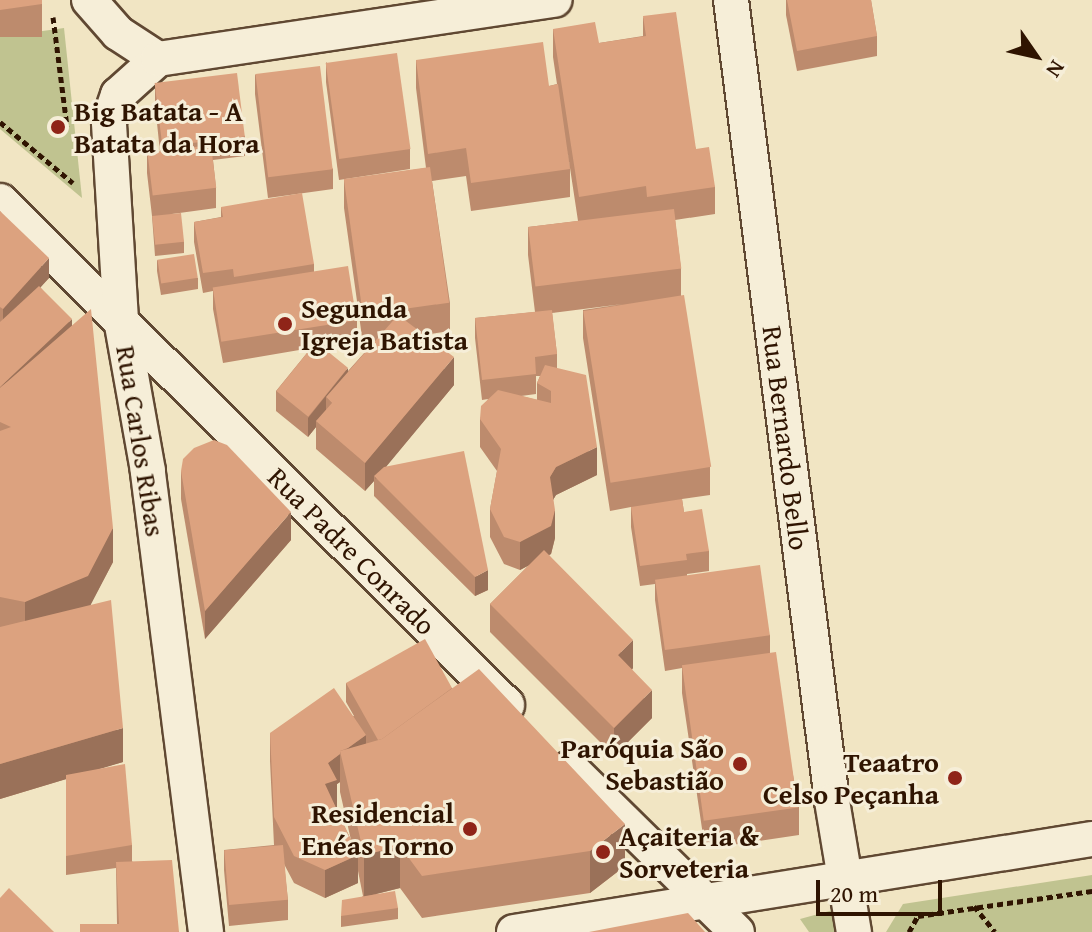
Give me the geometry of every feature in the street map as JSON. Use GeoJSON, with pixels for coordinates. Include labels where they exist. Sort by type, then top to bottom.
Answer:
{"type":"FeatureCollection","features":[{"type":"Feature","properties":{"kind":"street"},"geometry":{"type":"LineString","coordinates":[[89,0],[118,33],[158,59],[555,0]]}},
{"type":"Feature","properties":{"kind":"street","name":"Rua Bernardo Bello"},"geometry":{"type":"LineString","coordinates":[[731,0],[854,932]]}},
{"type":"Feature","properties":{"kind":"street","name":"Rua Carlos Ribas"},"geometry":{"type":"LineString","coordinates":[[158,59],[118,95],[109,121],[121,320],[148,471],[206,932]]}},
{"type":"Feature","properties":{"kind":"street","name":"Rua Padre Conrado"},"geometry":{"type":"LineString","coordinates":[[0,201],[737,932]]}},
{"type":"Feature","properties":{"kind":"street"},"geometry":{"type":"LineString","coordinates":[[514,932],[845,876],[1092,839]]}},
{"type":"Feature","properties":{"kind":"path"},"geometry":{"type":"LineString","coordinates":[[52,12],[69,136]]}},
{"type":"Feature","properties":{"kind":"path"},"geometry":{"type":"LineString","coordinates":[[0,122],[75,185],[74,174]]}},
{"type":"Feature","properties":{"kind":"path"},"geometry":{"type":"LineString","coordinates":[[909,932],[918,916],[1092,891]]}},
{"type":"Feature","properties":{"kind":"path"},"geometry":{"type":"LineString","coordinates":[[974,906],[995,932]]}},
{"type":"Feature","properties":{"kind":"green space"},"geometry":{"type":"Polygon","coordinates":[[[64,28],[82,198],[0,129],[0,37],[64,28]]]}},
{"type":"Feature","properties":{"kind":"green space"},"geometry":{"type":"Polygon","coordinates":[[[1092,875],[1092,932],[886,932],[903,904],[1092,875]]]}},
{"type":"Feature","properties":{"kind":"green space"},"geometry":{"type":"Polygon","coordinates":[[[833,910],[835,932],[809,932],[800,919],[833,910]]]}},
{"type":"Feature","properties":{"kind":"building"},"geometry":{"type":"Polygon","coordinates":[[[0,0],[42,0],[42,4],[0,10],[0,0]]]}},
{"type":"Feature","properties":{"kind":"building"},"geometry":{"type":"Polygon","coordinates":[[[787,0],[871,0],[877,36],[797,51],[787,0]]]}},
{"type":"Feature","properties":{"kind":"building"},"geometry":{"type":"Polygon","coordinates":[[[676,12],[696,149],[709,147],[715,187],[647,197],[646,186],[579,197],[553,29],[595,22],[599,43],[646,36],[643,16],[676,12]]]}},
{"type":"Feature","properties":{"kind":"building"},"geometry":{"type":"Polygon","coordinates":[[[543,42],[549,86],[558,84],[570,169],[471,183],[466,148],[428,154],[416,60],[543,42]]]}},
{"type":"Feature","properties":{"kind":"building"},"geometry":{"type":"Polygon","coordinates":[[[397,53],[410,149],[339,159],[326,63],[397,53]]]}},
{"type":"Feature","properties":{"kind":"building"},"geometry":{"type":"Polygon","coordinates":[[[320,66],[333,169],[268,177],[255,74],[320,66]]]}},
{"type":"Feature","properties":{"kind":"building"},"geometry":{"type":"Polygon","coordinates":[[[237,73],[245,137],[162,147],[155,83],[237,73]]]}},
{"type":"Feature","properties":{"kind":"building"},"geometry":{"type":"Polygon","coordinates":[[[211,145],[216,188],[153,195],[147,153],[211,145]]]}},
{"type":"Feature","properties":{"kind":"building"},"geometry":{"type":"Polygon","coordinates":[[[430,167],[449,303],[363,315],[344,179],[430,167]]]}},
{"type":"Feature","properties":{"kind":"building"},"geometry":{"type":"Polygon","coordinates":[[[302,193],[314,264],[234,277],[233,269],[203,273],[194,222],[223,217],[221,207],[302,193]]]}},
{"type":"Feature","properties":{"kind":"building"},"geometry":{"type":"Polygon","coordinates":[[[674,209],[681,269],[535,286],[528,227],[674,209]]]}},
{"type":"Feature","properties":{"kind":"building"},"geometry":{"type":"Polygon","coordinates":[[[0,211],[49,258],[3,309],[0,307],[0,211]]]}},
{"type":"Feature","properties":{"kind":"building"},"geometry":{"type":"Polygon","coordinates":[[[181,213],[184,242],[155,245],[152,216],[181,213]]]}},
{"type":"Feature","properties":{"kind":"building"},"geometry":{"type":"Polygon","coordinates":[[[194,254],[198,278],[161,283],[157,260],[194,254]]]}},
{"type":"Feature","properties":{"kind":"building","name":"Segunda Igreja Batista"},"geometry":{"type":"Polygon","coordinates":[[[348,266],[357,320],[221,342],[213,287],[348,266]]]}},
{"type":"Feature","properties":{"kind":"building"},"geometry":{"type":"Polygon","coordinates":[[[39,286],[72,319],[0,387],[0,322],[39,286]]]}},
{"type":"Feature","properties":{"kind":"building"},"geometry":{"type":"Polygon","coordinates":[[[684,295],[711,467],[610,483],[583,311],[684,295]]]}},
{"type":"Feature","properties":{"kind":"building"},"geometry":{"type":"Polygon","coordinates":[[[91,309],[113,528],[88,576],[25,602],[0,597],[0,431],[11,427],[0,422],[0,388],[91,309]]]}},
{"type":"Feature","properties":{"kind":"building"},"geometry":{"type":"Polygon","coordinates":[[[552,310],[557,354],[535,357],[536,374],[482,380],[475,318],[552,310]]]}},
{"type":"Feature","properties":{"kind":"building"},"geometry":{"type":"Polygon","coordinates":[[[398,315],[454,357],[365,463],[316,421],[332,403],[326,397],[398,315]]]}},
{"type":"Feature","properties":{"kind":"building"},"geometry":{"type":"Polygon","coordinates":[[[316,342],[348,368],[308,417],[276,391],[316,342]]]}},
{"type":"Feature","properties":{"kind":"building"},"geometry":{"type":"Polygon","coordinates":[[[545,365],[586,375],[597,447],[556,467],[550,477],[555,510],[551,526],[520,542],[504,537],[490,509],[501,449],[480,419],[481,406],[498,390],[551,403],[551,391],[537,383],[545,365]]]}},
{"type":"Feature","properties":{"kind":"building"},"geometry":{"type":"Polygon","coordinates":[[[214,440],[227,445],[291,512],[205,611],[181,471],[183,459],[194,448],[214,440]]]}},
{"type":"Feature","properties":{"kind":"building"},"geometry":{"type":"Polygon","coordinates":[[[464,451],[488,570],[475,577],[374,476],[384,467],[464,451]]]}},
{"type":"Feature","properties":{"kind":"building"},"geometry":{"type":"Polygon","coordinates":[[[682,499],[684,512],[702,509],[709,551],[686,554],[687,560],[640,566],[631,507],[682,499]]]}},
{"type":"Feature","properties":{"kind":"building"},"geometry":{"type":"Polygon","coordinates":[[[544,550],[633,640],[618,655],[652,690],[614,728],[490,604],[544,550]]]}},
{"type":"Feature","properties":{"kind":"building"},"geometry":{"type":"Polygon","coordinates":[[[760,565],[770,635],[665,650],[655,580],[760,565]]]}},
{"type":"Feature","properties":{"kind":"building"},"geometry":{"type":"Polygon","coordinates":[[[111,600],[123,728],[0,764],[0,627],[111,600]]]}},
{"type":"Feature","properties":{"kind":"building"},"geometry":{"type":"Polygon","coordinates":[[[425,639],[452,688],[378,740],[346,683],[425,639]]]}},
{"type":"Feature","properties":{"kind":"building","name":"Paróquia São Sebastião"},"geometry":{"type":"Polygon","coordinates":[[[776,652],[798,807],[704,821],[682,665],[776,652]]]}},
{"type":"Feature","properties":{"kind":"building","name":"Residencial Enéas Torno"},"geometry":{"type":"Polygon","coordinates":[[[479,669],[625,824],[590,851],[422,876],[400,846],[364,855],[340,751],[382,739],[479,669]]]}},
{"type":"Feature","properties":{"kind":"building"},"geometry":{"type":"Polygon","coordinates":[[[334,688],[366,735],[340,751],[328,763],[337,780],[325,784],[358,855],[325,870],[294,856],[274,817],[270,733],[334,688]]]}},
{"type":"Feature","properties":{"kind":"building"},"geometry":{"type":"Polygon","coordinates":[[[125,764],[132,845],[66,856],[66,775],[125,764]]]}},
{"type":"Feature","properties":{"kind":"building"},"geometry":{"type":"Polygon","coordinates":[[[283,845],[288,900],[229,905],[224,850],[283,845]]]}},
{"type":"Feature","properties":{"kind":"building"},"geometry":{"type":"Polygon","coordinates":[[[172,860],[179,932],[80,932],[80,924],[119,924],[116,862],[172,860]]]}},
{"type":"Feature","properties":{"kind":"building"},"geometry":{"type":"Polygon","coordinates":[[[9,888],[54,932],[0,932],[0,898],[9,888]]]}},
{"type":"Feature","properties":{"kind":"building"},"geometry":{"type":"Polygon","coordinates":[[[395,891],[398,908],[341,916],[342,900],[395,891]]]}},
{"type":"Feature","properties":{"kind":"building"},"geometry":{"type":"Polygon","coordinates":[[[688,913],[705,932],[589,932],[688,913]]]}},
{"type":"Feature","properties":{"kind":"place","name":"Big Batata - A Batata da Hora"},"geometry":{"type":"Point","coordinates":[58,127]}},
{"type":"Feature","properties":{"kind":"place","name":"Segunda Igreja Batista"},"geometry":{"type":"Point","coordinates":[285,324]}},
{"type":"Feature","properties":{"kind":"place","name":"Paróquia São Sebastião"},"geometry":{"type":"Point","coordinates":[740,764]}},
{"type":"Feature","properties":{"kind":"place","name":"Teaatro Celso Peçanha"},"geometry":{"type":"Point","coordinates":[955,778]}},
{"type":"Feature","properties":{"kind":"place","name":"Residencial Enéas Torno"},"geometry":{"type":"Point","coordinates":[470,829]}},
{"type":"Feature","properties":{"kind":"place","name":"Açaiteria & Sorveteria"},"geometry":{"type":"Point","coordinates":[603,852]}}]}
